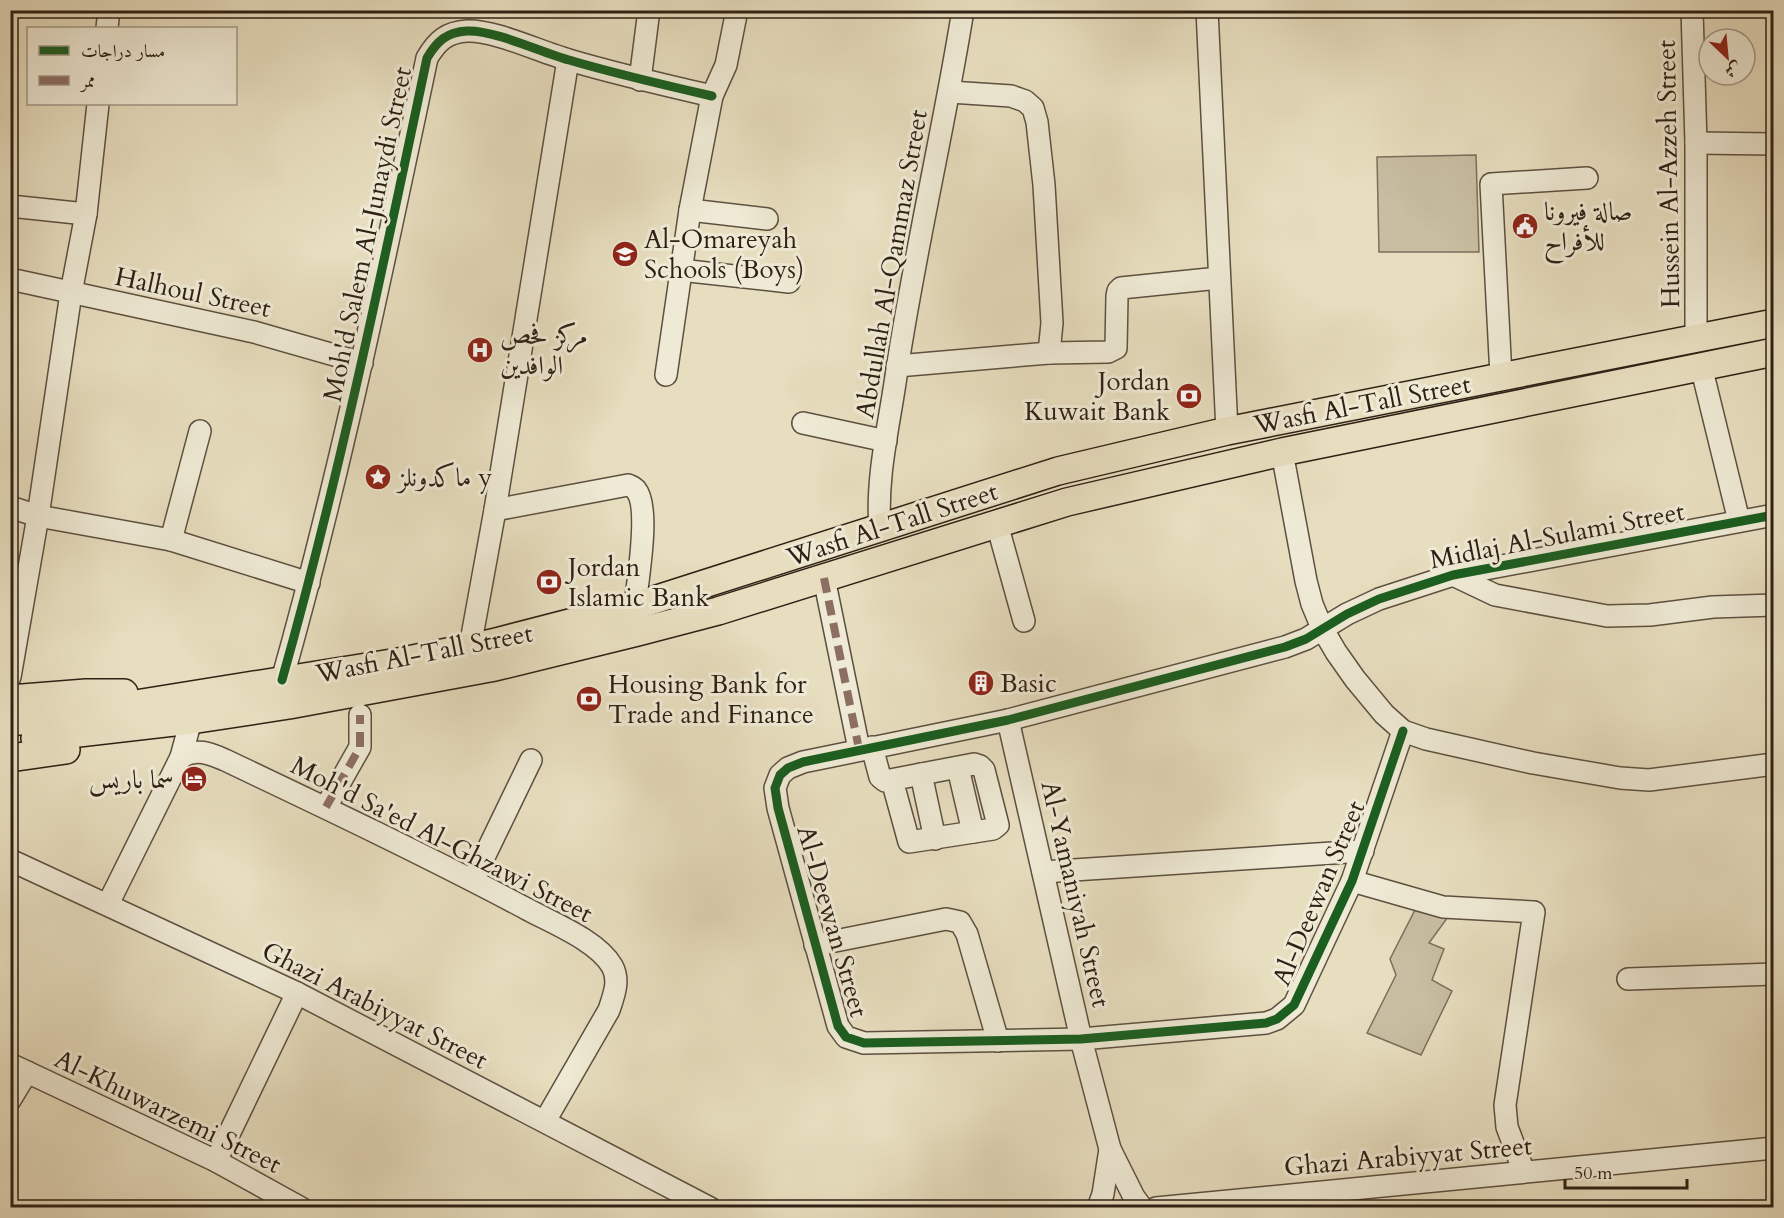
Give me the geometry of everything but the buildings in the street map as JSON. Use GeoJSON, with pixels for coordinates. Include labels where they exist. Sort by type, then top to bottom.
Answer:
{"type":"FeatureCollection","features":[{"type":"Feature","properties":{"kind":"main road","name":"Wasfi Al-Tall Street"},"geometry":{"type":"LineString","coordinates":[[10,741],[57,726],[158,712],[282,680],[398,662],[564,626],[635,606],[1058,471],[1227,431],[1773,322]]}},
{"type":"Feature","properties":{"kind":"main road","name":"Wasfi Al-Tall Street"},"geometry":{"type":"LineString","coordinates":[[158,712],[191,720],[289,705],[506,665],[718,611],[1067,502],[1282,452],[1773,352]]}},
{"type":"Feature","properties":{"kind":"main road"},"geometry":{"type":"LineString","coordinates":[[10,699],[117,692],[158,712]]}},
{"type":"Feature","properties":{"kind":"main road"},"geometry":{"type":"LineString","coordinates":[[10,758],[90,746],[158,712]]}},
{"type":"Feature","properties":{"kind":"main road","name":"Wasfi Al-Tall Street"},"geometry":{"type":"LineString","coordinates":[[10,722],[57,726]]}},
{"type":"Feature","properties":{"kind":"street"},"geometry":{"type":"LineString","coordinates":[[107,27],[109,10]]}},
{"type":"Feature","properties":{"kind":"street"},"geometry":{"type":"LineString","coordinates":[[640,80],[650,10]]}},
{"type":"Feature","properties":{"kind":"street"},"geometry":{"type":"LineString","coordinates":[[666,375],[690,210],[712,96],[726,65],[736,10]]}},
{"type":"Feature","properties":{"kind":"street","name":"Abdullah Al-Qammaz Street"},"geometry":{"type":"LineString","coordinates":[[880,528],[880,495],[897,366],[920,233],[950,92],[963,10]]}},
{"type":"Feature","properties":{"kind":"street"},"geometry":{"type":"LineString","coordinates":[[1207,10],[1227,431]]}},
{"type":"Feature","properties":{"kind":"street","name":"Hussein Al-Azzeh Street"},"geometry":{"type":"LineString","coordinates":[[1692,10],[1696,142],[1696,337]]}},
{"type":"Feature","properties":{"kind":"street","name":"Moh'd Salem Al-Junaydi Street"},"geometry":{"type":"LineString","coordinates":[[282,680],[309,583],[362,363],[427,58],[436,43],[449,34],[468,31],[490,35],[640,80],[712,96]]}},
{"type":"Feature","properties":{"kind":"street"},"geometry":{"type":"LineString","coordinates":[[470,647],[495,510],[568,60]]}},
{"type":"Feature","properties":{"kind":"street"},"geometry":{"type":"LineString","coordinates":[[950,92],[1011,96],[1025,101],[1034,108],[1044,185],[1053,323],[1049,353]]}},
{"type":"Feature","properties":{"kind":"street"},"geometry":{"type":"LineString","coordinates":[[10,677],[38,516],[71,293],[86,214],[98,105]]}},
{"type":"Feature","properties":{"kind":"street"},"geometry":{"type":"LineString","coordinates":[[1696,142],[1773,144]]}},
{"type":"Feature","properties":{"kind":"street"},"geometry":{"type":"LineString","coordinates":[[1501,376],[1491,184],[1587,178]]}},
{"type":"Feature","properties":{"kind":"street"},"geometry":{"type":"LineString","coordinates":[[10,206],[86,214]]}},
{"type":"Feature","properties":{"kind":"street"},"geometry":{"type":"LineString","coordinates":[[690,210],[767,219]]}},
{"type":"Feature","properties":{"kind":"street"},"geometry":{"type":"LineString","coordinates":[[680,270],[789,282]]}},
{"type":"Feature","properties":{"kind":"street"},"geometry":{"type":"LineString","coordinates":[[897,366],[1049,353],[1108,352],[1116,348],[1117,296],[1121,288],[1219,278]]}},
{"type":"Feature","properties":{"kind":"street","name":"Halhoul Street"},"geometry":{"type":"LineString","coordinates":[[10,279],[254,332],[362,363]]}},
{"type":"Feature","properties":{"kind":"street"},"geometry":{"type":"LineString","coordinates":[[1701,366],[1739,521]]}},
{"type":"Feature","properties":{"kind":"street"},"geometry":{"type":"LineString","coordinates":[[803,423],[886,441]]}},
{"type":"Feature","properties":{"kind":"street"},"geometry":{"type":"LineString","coordinates":[[171,540],[200,431]]}},
{"type":"Feature","properties":{"kind":"street"},"geometry":{"type":"LineString","coordinates":[[1282,452],[1306,581],[1322,628],[1354,679],[1384,714],[1403,731],[1426,740],[1533,763],[1620,778],[1648,780],[1773,764]]}},
{"type":"Feature","properties":{"kind":"street"},"geometry":{"type":"LineString","coordinates":[[495,510],[628,485],[633,487],[637,491],[643,530],[635,606]]}},
{"type":"Feature","properties":{"kind":"street"},"geometry":{"type":"LineString","coordinates":[[10,507],[38,516],[171,540],[309,583]]}},
{"type":"Feature","properties":{"kind":"street","name":"Midlaj Al-Sulami Street"},"geometry":{"type":"LineString","coordinates":[[1322,628],[1379,599],[1453,575],[1773,515]]}},
{"type":"Feature","properties":{"kind":"street"},"geometry":{"type":"LineString","coordinates":[[997,524],[1024,621]]}},
{"type":"Feature","properties":{"kind":"street"},"geometry":{"type":"LineString","coordinates":[[1453,575],[1495,594],[1607,616],[1650,615],[1713,607],[1773,605]]}},
{"type":"Feature","properties":{"kind":"street"},"geometry":{"type":"LineString","coordinates":[[824,578],[866,748],[880,777],[885,781],[958,768],[973,832],[909,842],[891,780]]}},
{"type":"Feature","properties":{"kind":"street","name":"Al-Deewan Street"},"geometry":{"type":"LineString","coordinates":[[1322,628],[1306,639],[1285,647],[1008,720],[866,748],[803,762],[788,768],[780,775],[775,788],[778,808],[838,1026],[846,1037],[864,1043],[1082,1039],[1266,1023],[1277,1019],[1294,1005],[1352,881],[1403,731]]}},
{"type":"Feature","properties":{"kind":"street"},"geometry":{"type":"LineString","coordinates":[[326,807],[360,747],[360,715]]}},
{"type":"Feature","properties":{"kind":"street"},"geometry":{"type":"LineString","coordinates":[[108,904],[181,757],[191,720]]}},
{"type":"Feature","properties":{"kind":"street","name":"Al-Yamaniyah Street"},"geometry":{"type":"LineString","coordinates":[[1008,720],[1110,1149],[1142,1208]]}},
{"type":"Feature","properties":{"kind":"street","name":"Moh'd Sa'ed Al-Ghzawi Street"},"geometry":{"type":"LineString","coordinates":[[181,757],[190,752],[204,751],[326,807],[473,880],[577,936],[600,951],[612,966],[616,978],[615,994],[609,1010],[545,1121]]}},
{"type":"Feature","properties":{"kind":"street"},"geometry":{"type":"LineString","coordinates":[[473,880],[531,760]]}},
{"type":"Feature","properties":{"kind":"street"},"geometry":{"type":"LineString","coordinates":[[921,774],[936,839]]}},
{"type":"Feature","properties":{"kind":"street"},"geometry":{"type":"LineString","coordinates":[[1043,872],[1363,851]]}},
{"type":"Feature","properties":{"kind":"street","name":"Ghazi Arabiyyat Street"},"geometry":{"type":"LineString","coordinates":[[10,860],[297,993],[710,1208]]}},
{"type":"Feature","properties":{"kind":"street"},"geometry":{"type":"LineString","coordinates":[[1352,881],[1443,907],[1534,912],[1505,1105],[1507,1127],[1524,1172]]}},
{"type":"Feature","properties":{"kind":"street"},"geometry":{"type":"LineString","coordinates":[[815,945],[946,919],[960,922],[966,934],[998,1041]]}},
{"type":"Feature","properties":{"kind":"street"},"geometry":{"type":"LineString","coordinates":[[1628,979],[1773,974]]}},
{"type":"Feature","properties":{"kind":"street"},"geometry":{"type":"LineString","coordinates":[[216,1161],[297,993]]}},
{"type":"Feature","properties":{"kind":"street"},"geometry":{"type":"LineString","coordinates":[[10,1100],[19,1068]]}},
{"type":"Feature","properties":{"kind":"street","name":"Al-Khuwarzemi Street"},"geometry":{"type":"LineString","coordinates":[[19,1068],[216,1161],[300,1207]]}},
{"type":"Feature","properties":{"kind":"street","name":"Ghazi Arabiyyat Street"},"geometry":{"type":"LineString","coordinates":[[1156,1208],[1773,1148]]}},
{"type":"Feature","properties":{"kind":"street","name":"Al-Yamaniyah Street"},"geometry":{"type":"LineString","coordinates":[[1098,1208],[1103,1194],[1110,1149]]}},
{"type":"Feature","properties":{"kind":"shaded area"},"geometry":{"type":"Polygon","coordinates":[[[1476,155],[1479,252],[1379,252],[1377,157],[1476,155]]]}},
{"type":"Feature","properties":{"kind":"shaded area"},"geometry":{"type":"Polygon","coordinates":[[[1416,908],[1448,917],[1429,943],[1444,949],[1432,980],[1452,991],[1421,1055],[1367,1033],[1396,975],[1390,959],[1416,908]]]}},
{"type":"Feature","properties":{"kind":"marked path"},"geometry":{"type":"LineString","coordinates":[[824,578],[859,749]]}},
{"type":"Feature","properties":{"kind":"marked path"},"geometry":{"type":"LineString","coordinates":[[326,807],[360,747],[360,715]]}},
{"type":"Feature","properties":{"kind":"cycle path"},"geometry":{"type":"LineString","coordinates":[[282,680],[342,448],[427,58],[431,52],[439,42],[454,33],[467,31],[491,34],[587,65],[712,96]]}},
{"type":"Feature","properties":{"kind":"cycle path"},"geometry":{"type":"LineString","coordinates":[[1403,731],[1352,881],[1294,1005],[1277,1019],[1266,1023],[1081,1039],[864,1043],[846,1037],[838,1026],[778,808],[775,788],[780,775],[788,768],[803,762],[1008,720],[1285,647],[1306,639],[1347,614],[1379,599],[1453,575],[1774,515]]}},
{"type":"Feature","properties":{"kind":"place","name":"صالة فيرونا للأفراح"},"geometry":{"type":"Point","coordinates":[1525,226]}},
{"type":"Feature","properties":{"kind":"place","name":"Al-Omareyah Schools (Boys)"},"geometry":{"type":"Point","coordinates":[625,254]}},
{"type":"Feature","properties":{"kind":"place","name":"مركز فحص الوافدين"},"geometry":{"type":"Point","coordinates":[480,350]}},
{"type":"Feature","properties":{"kind":"place","name":"Jordan Kuwait Bank"},"geometry":{"type":"Point","coordinates":[1189,396]}},
{"type":"Feature","properties":{"kind":"place","name":"ماكدونلز y"},"geometry":{"type":"Point","coordinates":[378,477]}},
{"type":"Feature","properties":{"kind":"place","name":"Jordan Islamic Bank"},"geometry":{"type":"Point","coordinates":[549,582]}},
{"type":"Feature","properties":{"kind":"place","name":"Basic"},"geometry":{"type":"Point","coordinates":[981,683]}},
{"type":"Feature","properties":{"kind":"place","name":"Housing Bank for Trade and Finance"},"geometry":{"type":"Point","coordinates":[589,699]}},
{"type":"Feature","properties":{"kind":"place","name":"سما باريس"},"geometry":{"type":"Point","coordinates":[194,779]}}]}
